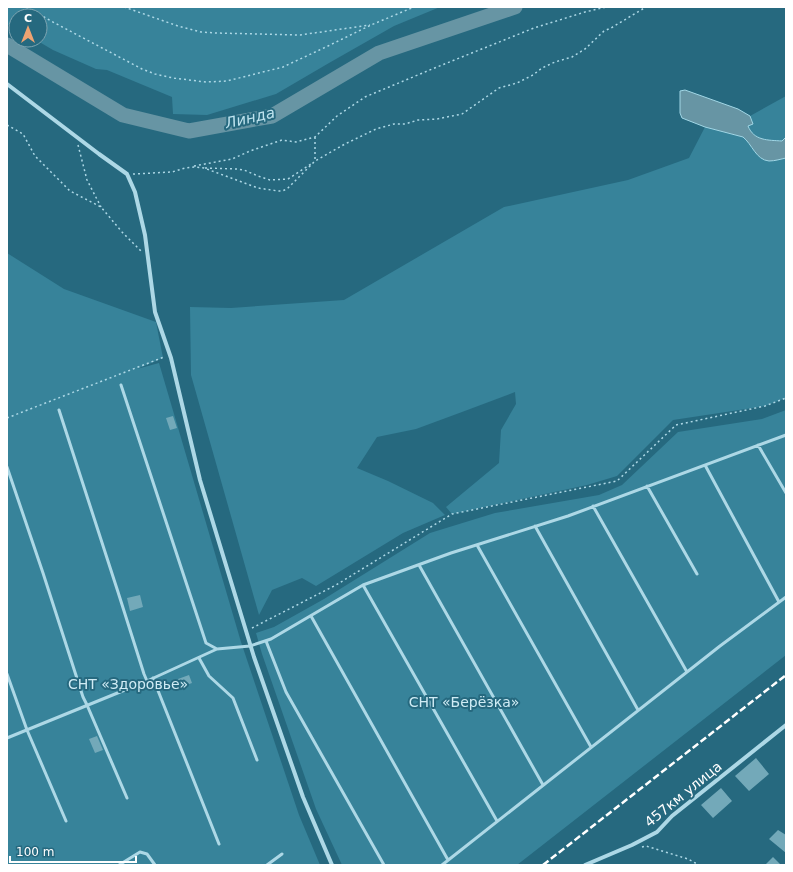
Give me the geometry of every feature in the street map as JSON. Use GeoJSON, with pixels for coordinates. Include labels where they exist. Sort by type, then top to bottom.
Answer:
{"type":"FeatureCollection","features":[{"type":"Feature","properties":{"kind":"street"},"geometry":{"type":"LineString","coordinates":[[7,84],[127,174],[135,192],[145,235],[155,312],[170,354],[200,480],[250,646],[303,797],[332,865]]}},
{"type":"Feature","properties":{"kind":"street","name":"457км улица"},"geometry":{"type":"LineString","coordinates":[[585,865],[632,845],[657,832],[672,816],[786,725]]}},
{"type":"Feature","properties":{"kind":"lane"},"geometry":{"type":"LineString","coordinates":[[121,385],[206,643],[217,649]]}},
{"type":"Feature","properties":{"kind":"lane"},"geometry":{"type":"LineString","coordinates":[[59,410],[147,681]]}},
{"type":"Feature","properties":{"kind":"lane"},"geometry":{"type":"LineString","coordinates":[[7,738],[147,681],[217,649],[250,646],[271,639],[363,585],[477,544],[568,516],[786,435]]}},
{"type":"Feature","properties":{"kind":"lane"},"geometry":{"type":"LineString","coordinates":[[758,445],[786,493]]}},
{"type":"Feature","properties":{"kind":"lane"},"geometry":{"type":"LineString","coordinates":[[705,464],[779,602]]}},
{"type":"Feature","properties":{"kind":"lane"},"geometry":{"type":"LineString","coordinates":[[7,467],[83,697],[127,798]]}},
{"type":"Feature","properties":{"kind":"lane"},"geometry":{"type":"LineString","coordinates":[[647,486],[697,574]]}},
{"type":"Feature","properties":{"kind":"lane"},"geometry":{"type":"LineString","coordinates":[[593,506],[687,672]]}},
{"type":"Feature","properties":{"kind":"lane"},"geometry":{"type":"LineString","coordinates":[[535,526],[638,710]]}},
{"type":"Feature","properties":{"kind":"lane"},"geometry":{"type":"LineString","coordinates":[[477,544],[591,747]]}},
{"type":"Feature","properties":{"kind":"lane"},"geometry":{"type":"LineString","coordinates":[[419,564],[543,785]]}},
{"type":"Feature","properties":{"kind":"lane"},"geometry":{"type":"LineString","coordinates":[[363,585],[497,821]]}},
{"type":"Feature","properties":{"kind":"lane"},"geometry":{"type":"LineString","coordinates":[[442,865],[638,710],[786,597]]}},
{"type":"Feature","properties":{"kind":"lane"},"geometry":{"type":"LineString","coordinates":[[310,616],[448,860]]}},
{"type":"Feature","properties":{"kind":"lane"},"geometry":{"type":"LineString","coordinates":[[266,641],[286,692],[384,865]]}},
{"type":"Feature","properties":{"kind":"lane"},"geometry":{"type":"LineString","coordinates":[[199,658],[209,676],[233,698],[257,760]]}},
{"type":"Feature","properties":{"kind":"lane"},"geometry":{"type":"LineString","coordinates":[[7,674],[27,730],[66,821]]}},
{"type":"Feature","properties":{"kind":"lane"},"geometry":{"type":"LineString","coordinates":[[153,678],[219,844]]}},
{"type":"Feature","properties":{"kind":"lane"},"geometry":{"type":"LineString","coordinates":[[119,865],[140,852],[147,854],[155,865]]}},
{"type":"Feature","properties":{"kind":"lane"},"geometry":{"type":"LineString","coordinates":[[267,865],[282,854]]}},
{"type":"Feature","properties":{"kind":"path"},"geometry":{"type":"LineString","coordinates":[[26,7],[51,22],[142,69],[173,78],[206,82],[227,81],[283,67],[371,25],[414,7]]}},
{"type":"Feature","properties":{"kind":"path"},"geometry":{"type":"LineString","coordinates":[[124,7],[178,26],[201,32],[300,35],[371,25]]}},
{"type":"Feature","properties":{"kind":"path"},"geometry":{"type":"LineString","coordinates":[[127,174],[172,172],[232,158],[282,140],[296,142],[315,137],[337,116],[365,97],[534,28],[606,7]]}},
{"type":"Feature","properties":{"kind":"path"},"geometry":{"type":"LineString","coordinates":[[185,168],[237,169],[244,170],[270,180],[288,179],[315,161],[376,129],[394,124],[405,124],[418,120],[437,119],[462,114],[499,88],[517,83],[533,75],[542,68],[572,57],[585,49],[604,31],[646,7]]}},
{"type":"Feature","properties":{"kind":"path"},"geometry":{"type":"LineString","coordinates":[[7,125],[23,134],[36,156],[70,191],[101,207]]}},
{"type":"Feature","properties":{"kind":"path"},"geometry":{"type":"LineString","coordinates":[[75,136],[87,180],[101,207],[122,232],[148,258]]}},
{"type":"Feature","properties":{"kind":"path"},"geometry":{"type":"LineString","coordinates":[[204,168],[258,188],[282,191],[287,189],[315,161],[315,137]]}},
{"type":"Feature","properties":{"kind":"path"},"geometry":{"type":"LineString","coordinates":[[7,418],[170,354]]}},
{"type":"Feature","properties":{"kind":"path"},"geometry":{"type":"LineString","coordinates":[[246,631],[336,585],[452,514],[618,481],[676,425],[765,406],[786,398]]}},
{"type":"Feature","properties":{"kind":"path"},"geometry":{"type":"LineString","coordinates":[[640,847],[646,846],[688,859],[699,865]]}},
{"type":"Feature","properties":{"kind":"green space"},"geometry":{"type":"Polygon","coordinates":[[[7,7],[440,7],[394,26],[276,94],[207,115],[173,114],[172,97],[107,70],[96,69],[48,47],[48,8],[8,8],[7,24],[7,7]]]}},
{"type":"Feature","properties":{"kind":"green space"},"geometry":{"type":"Polygon","coordinates":[[[786,96],[786,137],[782,141],[762,139],[754,135],[748,126],[753,124],[750,116],[786,96]]]}},
{"type":"Feature","properties":{"kind":"green space"},"geometry":{"type":"Polygon","coordinates":[[[705,127],[743,137],[757,155],[765,159],[773,160],[786,158],[786,398],[765,406],[673,420],[617,476],[587,485],[452,514],[446,507],[499,463],[501,430],[516,404],[515,392],[416,429],[377,437],[357,468],[433,503],[445,515],[403,533],[316,586],[302,578],[272,590],[259,615],[191,375],[190,307],[231,308],[344,300],[504,207],[628,180],[689,158],[705,127]]]}},
{"type":"Feature","properties":{"kind":"green space","name":"СНТ «Здоровье»"},"geometry":{"type":"Polygon","coordinates":[[[7,253],[64,289],[156,322],[163,358],[137,369],[159,363],[241,642],[299,815],[320,865],[7,865],[7,253]]]}},
{"type":"Feature","properties":{"kind":"green space","name":"СНТ «Берёзка»"},"geometry":{"type":"Polygon","coordinates":[[[786,410],[786,655],[517,865],[342,865],[316,809],[256,633],[274,627],[324,599],[430,533],[495,513],[599,495],[622,485],[678,432],[762,419],[786,410]]]}},
{"type":"Feature","properties":{"kind":"shaded area"},"geometry":{"type":"Polygon","coordinates":[[[685,90],[738,109],[750,116],[753,124],[748,126],[754,135],[762,139],[782,141],[786,137],[786,158],[771,161],[765,160],[757,155],[743,137],[705,127],[682,118],[680,113],[680,91],[685,90]]]}},
{"type":"Feature","properties":{"kind":"building"},"geometry":{"type":"Polygon","coordinates":[[[173,416],[177,428],[170,430],[166,418],[173,416]]]}},
{"type":"Feature","properties":{"kind":"building"},"geometry":{"type":"Polygon","coordinates":[[[140,595],[143,607],[130,611],[127,598],[140,595]]]}},
{"type":"Feature","properties":{"kind":"building"},"geometry":{"type":"Polygon","coordinates":[[[189,675],[192,683],[181,687],[178,679],[189,675]]]}},
{"type":"Feature","properties":{"kind":"building"},"geometry":{"type":"Polygon","coordinates":[[[97,736],[103,750],[95,753],[89,739],[97,736]]]}},
{"type":"Feature","properties":{"kind":"building"},"geometry":{"type":"Polygon","coordinates":[[[756,758],[769,774],[749,791],[735,776],[756,758]]]}},
{"type":"Feature","properties":{"kind":"building"},"geometry":{"type":"Polygon","coordinates":[[[721,788],[732,801],[713,818],[701,805],[721,788]]]}},
{"type":"Feature","properties":{"kind":"building"},"geometry":{"type":"Polygon","coordinates":[[[778,830],[786,835],[786,853],[769,839],[778,830]]]}},
{"type":"Feature","properties":{"kind":"building"},"geometry":{"type":"Polygon","coordinates":[[[773,857],[781,865],[765,865],[773,857]]]}},
{"type":"Feature","properties":{"kind":"waterway","name":"Линда"},"geometry":{"type":"LineString","coordinates":[[7,45],[123,115],[189,131],[272,116],[379,53],[515,7]]}},
{"type":"Feature","properties":{"kind":"railway"},"geometry":{"type":"LineString","coordinates":[[543,865],[786,675]]}}]}
